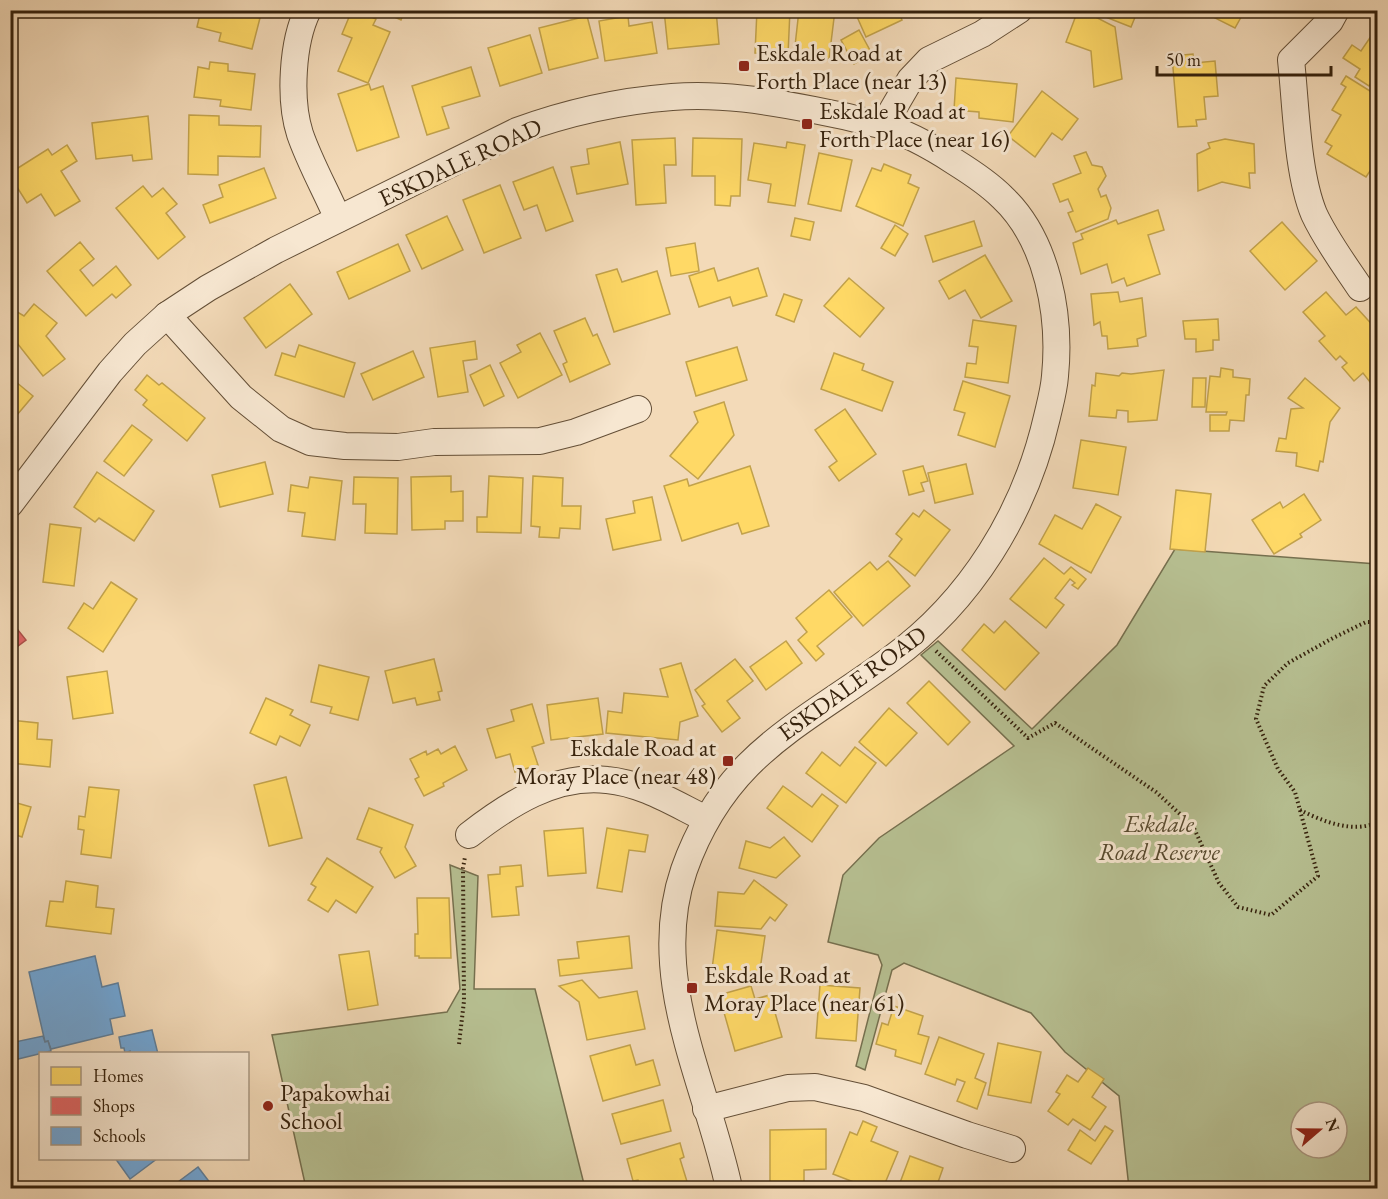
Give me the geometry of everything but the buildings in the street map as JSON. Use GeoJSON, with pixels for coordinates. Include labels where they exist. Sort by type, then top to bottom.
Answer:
{"type":"FeatureCollection","features":[{"type":"Feature","properties":{"kind":"street"},"geometry":{"type":"LineString","coordinates":[[308,10],[303,21],[295,64],[296,112],[300,133],[338,219]]}},
{"type":"Feature","properties":{"kind":"street"},"geometry":{"type":"LineString","coordinates":[[883,126],[910,80],[929,60],[982,34],[1019,10]]}},
{"type":"Feature","properties":{"kind":"street"},"geometry":{"type":"LineString","coordinates":[[1336,10],[1330,21],[1291,60],[1302,166],[1308,198],[1323,231],[1360,288]]}},
{"type":"Feature","properties":{"kind":"street","name":"ESKDALE ROAD"},"geometry":{"type":"LineString","coordinates":[[10,504],[110,372],[135,344],[167,315],[218,283],[338,219],[517,131],[555,118],[675,96],[713,96],[792,106],[883,126],[938,151],[974,174],[1004,198],[1027,228],[1044,269],[1055,306],[1055,377],[1042,439],[1021,500],[975,577],[948,609],[920,636],[893,658],[776,738],[746,765],[722,794],[706,819],[676,897],[673,923],[673,975],[687,1042],[729,1188]]}},
{"type":"Feature","properties":{"kind":"street"},"geometry":{"type":"LineString","coordinates":[[167,315],[241,397],[281,429],[310,442],[345,446],[398,447],[434,442],[540,441],[576,432],[638,409]]}},
{"type":"Feature","properties":{"kind":"street"},"geometry":{"type":"LineString","coordinates":[[469,835],[520,800],[550,786],[581,780],[607,780],[628,784],[706,819]]}},
{"type":"Feature","properties":{"kind":"street"},"geometry":{"type":"LineString","coordinates":[[706,1109],[788,1088],[815,1087],[864,1098],[1012,1149]]}},
{"type":"Feature","properties":{"kind":"path"},"geometry":{"type":"LineString","coordinates":[[920,636],[1028,738],[1055,723],[1156,792],[1193,826],[1219,883],[1238,907],[1271,915],[1318,876],[1295,792],[1278,769],[1256,718],[1264,686],[1288,663],[1366,622],[1377,622]]}},
{"type":"Feature","properties":{"kind":"path"},"geometry":{"type":"LineString","coordinates":[[1299,809],[1318,819],[1354,828],[1377,822]]}},
{"type":"Feature","properties":{"kind":"path"},"geometry":{"type":"LineString","coordinates":[[459,1044],[464,1001],[464,868],[469,835]]}},
{"type":"Feature","properties":{"kind":"green space","name":"Eskdale Road Reserve"},"geometry":{"type":"Polygon","coordinates":[[[1175,549],[1377,564],[1377,1188],[1129,1188],[1119,1096],[1065,1052],[1031,1013],[904,963],[892,970],[865,1070],[856,1066],[882,965],[878,955],[828,942],[843,875],[879,838],[1014,746],[921,655],[938,641],[1032,729],[1117,645],[1175,549]]]}},
{"type":"Feature","properties":{"kind":"green space"},"geometry":{"type":"Polygon","coordinates":[[[450,865],[478,876],[474,989],[535,989],[585,1188],[306,1188],[272,1035],[447,1012],[460,989],[450,865]]]}},
{"type":"Feature","properties":{"kind":"place","name":"Eskdale Road at Forth Place (near 13)"},"geometry":{"type":"Point","coordinates":[744,66]}},
{"type":"Feature","properties":{"kind":"place","name":"Eskdale Road at Forth Place (near 16)"},"geometry":{"type":"Point","coordinates":[807,124]}},
{"type":"Feature","properties":{"kind":"place","name":"Eskdale Road at Moray Place (near 48)"},"geometry":{"type":"Point","coordinates":[728,761]}},
{"type":"Feature","properties":{"kind":"place","name":"Eskdale Road at Moray Place (near 61)"},"geometry":{"type":"Point","coordinates":[692,988]}},
{"type":"Feature","properties":{"kind":"place","name":"Papakowhai School"},"geometry":{"type":"Point","coordinates":[268,1106]}}]}
